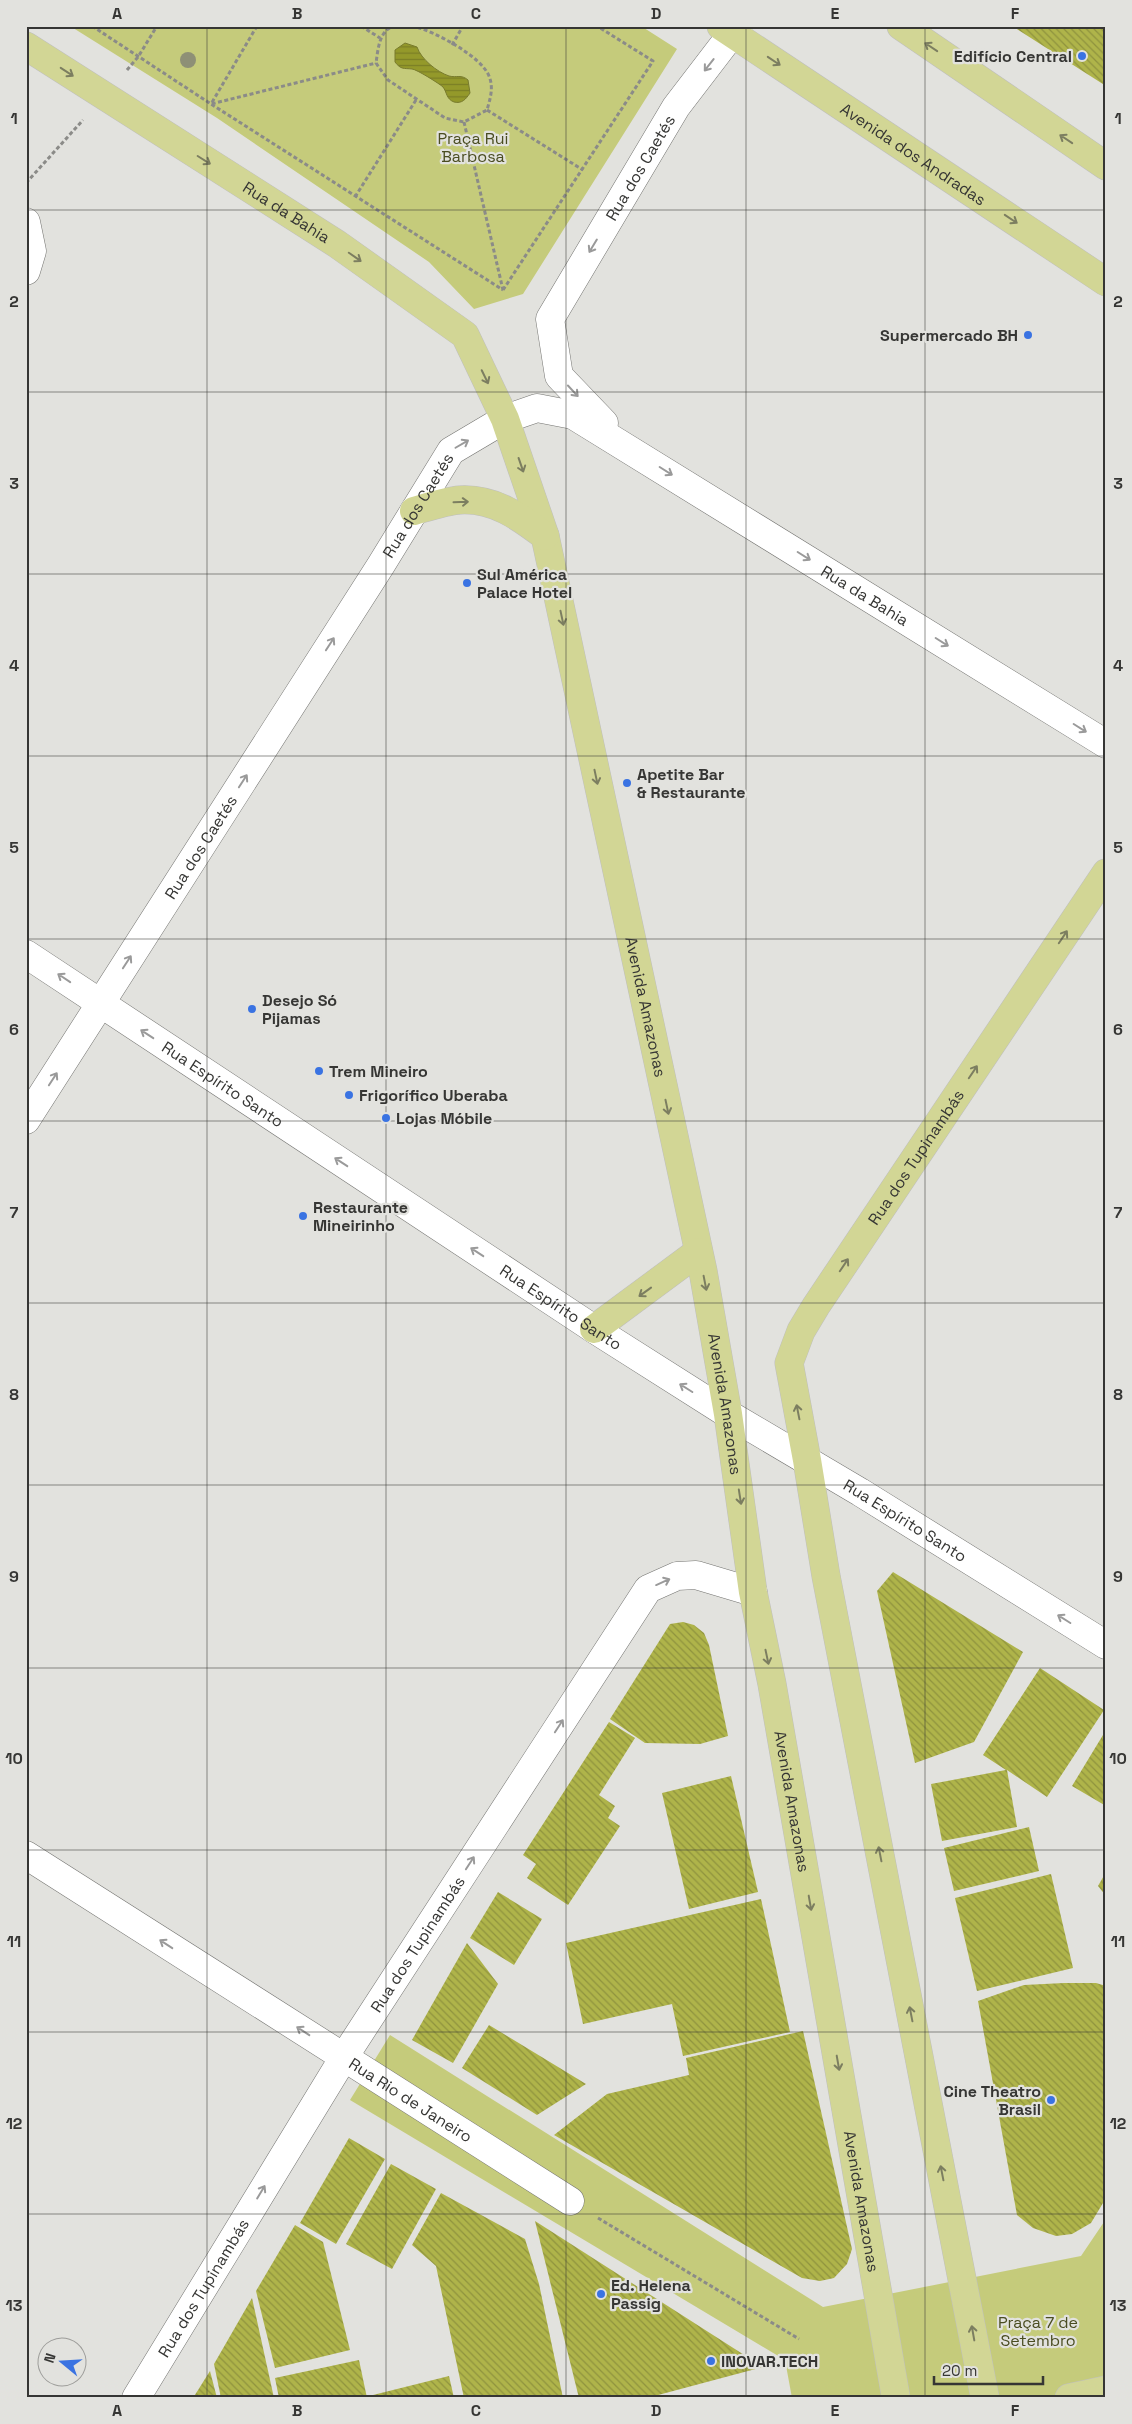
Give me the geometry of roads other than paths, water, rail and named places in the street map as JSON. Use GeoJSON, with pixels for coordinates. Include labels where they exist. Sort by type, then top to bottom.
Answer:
{"type":"FeatureCollection","features":[{"type":"Feature","properties":{"kind":"main road"},"geometry":{"type":"LineString","coordinates":[[901,26],[1106,166]]}},
{"type":"Feature","properties":{"kind":"main road","name":"Avenida dos Andradas"},"geometry":{"type":"LineString","coordinates":[[731,29],[1106,282]]}},
{"type":"Feature","properties":{"kind":"main road","name":"Rua da Bahia"},"geometry":{"type":"LineString","coordinates":[[26,46],[337,244],[465,335],[505,419]]}},
{"type":"Feature","properties":{"kind":"main road","name":"Avenida Amazonas"},"geometry":{"type":"LineString","coordinates":[[505,419],[545,536],[698,1252],[728,1414],[753,1592],[772,1684],[896,2398]]}},
{"type":"Feature","properties":{"kind":"main road"},"geometry":{"type":"LineString","coordinates":[[414,510],[460,500],[488,503],[516,514],[545,536]]}},
{"type":"Feature","properties":{"kind":"main road","name":"Rua dos Tupinambás"},"geometry":{"type":"LineString","coordinates":[[808,1460],[788,1363],[801,1331],[1106,873]]}},
{"type":"Feature","properties":{"kind":"main road"},"geometry":{"type":"LineString","coordinates":[[594,1329],[698,1252]]}},
{"type":"Feature","properties":{"kind":"main road"},"geometry":{"type":"LineString","coordinates":[[808,1460],[826,1576],[985,2398]]}},
{"type":"Feature","properties":{"kind":"main road"},"geometry":{"type":"LineString","coordinates":[[1069,2398],[1106,2390]]}},
{"type":"Feature","properties":{"kind":"street","name":"Rua dos Caetés"},"geometry":{"type":"LineString","coordinates":[[624,445],[560,376],[550,319],[676,107],[731,29]]}},
{"type":"Feature","properties":{"kind":"street"},"geometry":{"type":"LineString","coordinates":[[26,222],[32,250],[26,271]]}},
{"type":"Feature","properties":{"kind":"street","name":"Rua dos Caetés"},"geometry":{"type":"LineString","coordinates":[[26,1120],[451,450],[505,419],[537,408],[573,415],[624,445]]}},
{"type":"Feature","properties":{"kind":"street","name":"Rua da Bahia"},"geometry":{"type":"LineString","coordinates":[[624,445],[1106,744]]}},
{"type":"Feature","properties":{"kind":"street","name":"Rua Espírito Santo"},"geometry":{"type":"LineString","coordinates":[[26,954],[594,1329],[728,1414],[808,1460],[1106,1645]]}},
{"type":"Feature","properties":{"kind":"street","name":"Rua dos Tupinambás"},"geometry":{"type":"LineString","coordinates":[[136,2398],[344,2057],[648,1589],[677,1576],[696,1575],[753,1592]]}},
{"type":"Feature","properties":{"kind":"street","name":"Rua Rio de Janeiro"},"geometry":{"type":"LineString","coordinates":[[26,1855],[570,2201]]}},
{"type":"Feature","properties":{"kind":"place","name":"Edifício Central"},"geometry":{"type":"Point","coordinates":[1082,56]}},
{"type":"Feature","properties":{"kind":"place","name":"Supermercado BH"},"geometry":{"type":"Point","coordinates":[1028,335]}},
{"type":"Feature","properties":{"kind":"place","name":"Sul América Palace Hotel"},"geometry":{"type":"Point","coordinates":[467,583]}},
{"type":"Feature","properties":{"kind":"place","name":"Apetite Bar & Restaurante"},"geometry":{"type":"Point","coordinates":[627,783]}},
{"type":"Feature","properties":{"kind":"place","name":"Desejo Só Pijamas"},"geometry":{"type":"Point","coordinates":[252,1009]}},
{"type":"Feature","properties":{"kind":"place","name":"Trem Mineiro"},"geometry":{"type":"Point","coordinates":[319,1071]}},
{"type":"Feature","properties":{"kind":"place","name":"Frigorífico Uberaba"},"geometry":{"type":"Point","coordinates":[349,1095]}},
{"type":"Feature","properties":{"kind":"place","name":"Lojas Móbile"},"geometry":{"type":"Point","coordinates":[386,1118]}},
{"type":"Feature","properties":{"kind":"place","name":"Restaurante Mineirinho"},"geometry":{"type":"Point","coordinates":[303,1216]}},
{"type":"Feature","properties":{"kind":"place","name":"Cine Theatro Brasil"},"geometry":{"type":"Point","coordinates":[1051,2100]}},
{"type":"Feature","properties":{"kind":"place","name":"Ed. Helena Passig"},"geometry":{"type":"Point","coordinates":[601,2294]}},
{"type":"Feature","properties":{"kind":"place","name":"INOVAR.TECH"},"geometry":{"type":"Point","coordinates":[711,2361]}},
{"type":"Feature","properties":{"kind":"park label","name":"Praça Rui Barbosa"},"geometry":{"type":"Point","coordinates":[473,147]}},
{"type":"Feature","properties":{"kind":"park label","name":"Praça 7 de Setembro"},"geometry":{"type":"Point","coordinates":[1038,2331]}}]}
